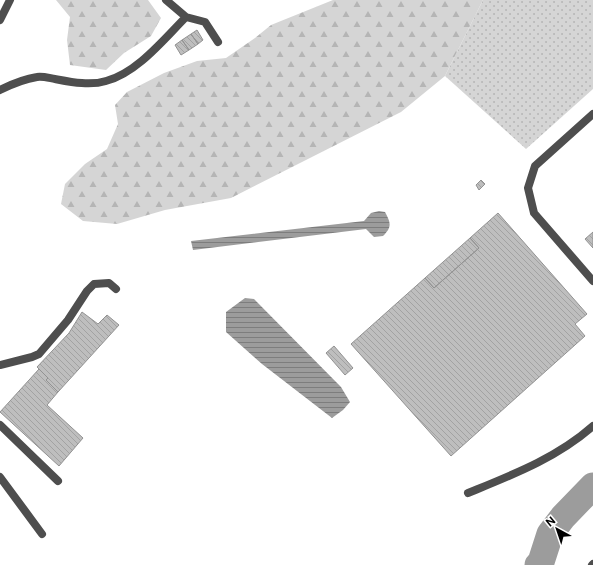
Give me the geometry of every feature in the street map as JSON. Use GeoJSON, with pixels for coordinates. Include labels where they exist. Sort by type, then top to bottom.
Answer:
{"type":"FeatureCollection","features":[{"type":"Feature","properties":{"kind":"street"},"geometry":{"type":"LineString","coordinates":[[0,20],[10,0]]}},
{"type":"Feature","properties":{"kind":"street"},"geometry":{"type":"LineString","coordinates":[[166,0],[186,17],[204,22],[218,42]]}},
{"type":"Feature","properties":{"kind":"street"},"geometry":{"type":"LineString","coordinates":[[0,90],[14,83],[38,76],[71,82],[97,83],[125,74],[140,62],[186,17]]}},
{"type":"Feature","properties":{"kind":"street"},"geometry":{"type":"LineString","coordinates":[[593,114],[536,166],[528,188],[534,213],[593,281]]}},
{"type":"Feature","properties":{"kind":"street"},"geometry":{"type":"LineString","coordinates":[[0,365],[39,354],[68,320],[87,291],[94,284],[109,283],[116,289]]}},
{"type":"Feature","properties":{"kind":"street"},"geometry":{"type":"LineString","coordinates":[[0,425],[58,481]]}},
{"type":"Feature","properties":{"kind":"street"},"geometry":{"type":"LineString","coordinates":[[468,493],[524,470],[564,449],[593,426]]}},
{"type":"Feature","properties":{"kind":"street"},"geometry":{"type":"LineString","coordinates":[[0,477],[42,534]]}},
{"type":"Feature","properties":{"kind":"green space"},"geometry":{"type":"Polygon","coordinates":[[[56,0],[148,0],[161,18],[151,36],[124,53],[106,70],[70,65],[67,40],[70,17],[56,0]]]}},
{"type":"Feature","properties":{"kind":"green space"},"geometry":{"type":"Polygon","coordinates":[[[333,0],[483,0],[445,76],[401,112],[231,198],[165,210],[117,224],[83,221],[61,204],[65,184],[85,164],[107,149],[118,124],[115,105],[127,92],[164,73],[197,61],[226,58],[271,25],[333,0]]]}},
{"type":"Feature","properties":{"kind":"green space"},"geometry":{"type":"Polygon","coordinates":[[[483,0],[593,0],[593,89],[526,149],[445,76],[483,0]]]}},
{"type":"Feature","properties":{"kind":"shaded area"},"geometry":{"type":"Polygon","coordinates":[[[379,211],[385,212],[390,225],[383,236],[374,237],[366,229],[193,250],[191,241],[364,221],[371,213],[379,211]]]}},
{"type":"Feature","properties":{"kind":"shaded area"},"geometry":{"type":"Polygon","coordinates":[[[245,298],[254,299],[341,387],[350,402],[343,410],[332,418],[262,364],[226,332],[226,312],[245,298]]]}},
{"type":"Feature","properties":{"kind":"building"},"geometry":{"type":"Polygon","coordinates":[[[197,30],[203,40],[198,44],[191,34],[197,30]]]}},
{"type":"Feature","properties":{"kind":"building"},"geometry":{"type":"Polygon","coordinates":[[[191,34],[198,44],[189,50],[182,40],[191,34]]]}},
{"type":"Feature","properties":{"kind":"building"},"geometry":{"type":"Polygon","coordinates":[[[182,40],[189,50],[181,55],[175,45],[182,40]]]}},
{"type":"Feature","properties":{"kind":"building"},"geometry":{"type":"Polygon","coordinates":[[[481,180],[485,184],[479,190],[476,185],[481,180]]]}},
{"type":"Feature","properties":{"kind":"building"},"geometry":{"type":"Polygon","coordinates":[[[498,213],[587,314],[575,324],[585,336],[451,456],[351,344],[425,278],[434,288],[479,248],[470,238],[498,213]]]}},
{"type":"Feature","properties":{"kind":"building"},"geometry":{"type":"Polygon","coordinates":[[[593,232],[593,248],[585,239],[593,232]]]}},
{"type":"Feature","properties":{"kind":"building"},"geometry":{"type":"Polygon","coordinates":[[[470,238],[479,248],[434,288],[425,278],[470,238]]]}},
{"type":"Feature","properties":{"kind":"building"},"geometry":{"type":"Polygon","coordinates":[[[82,312],[98,324],[107,315],[119,325],[58,392],[46,380],[48,378],[37,367],[69,333],[82,312]]]}},
{"type":"Feature","properties":{"kind":"building"},"geometry":{"type":"Polygon","coordinates":[[[334,346],[353,368],[345,375],[326,353],[334,346]]]}},
{"type":"Feature","properties":{"kind":"building"},"geometry":{"type":"Polygon","coordinates":[[[39,369],[48,378],[46,380],[58,392],[47,405],[83,438],[59,466],[0,412],[39,369]]]}},
{"type":"Feature","properties":{"kind":"waterway"},"geometry":{"type":"LineString","coordinates":[[538,565],[541,562],[550,534],[563,517],[593,486]]}}]}
